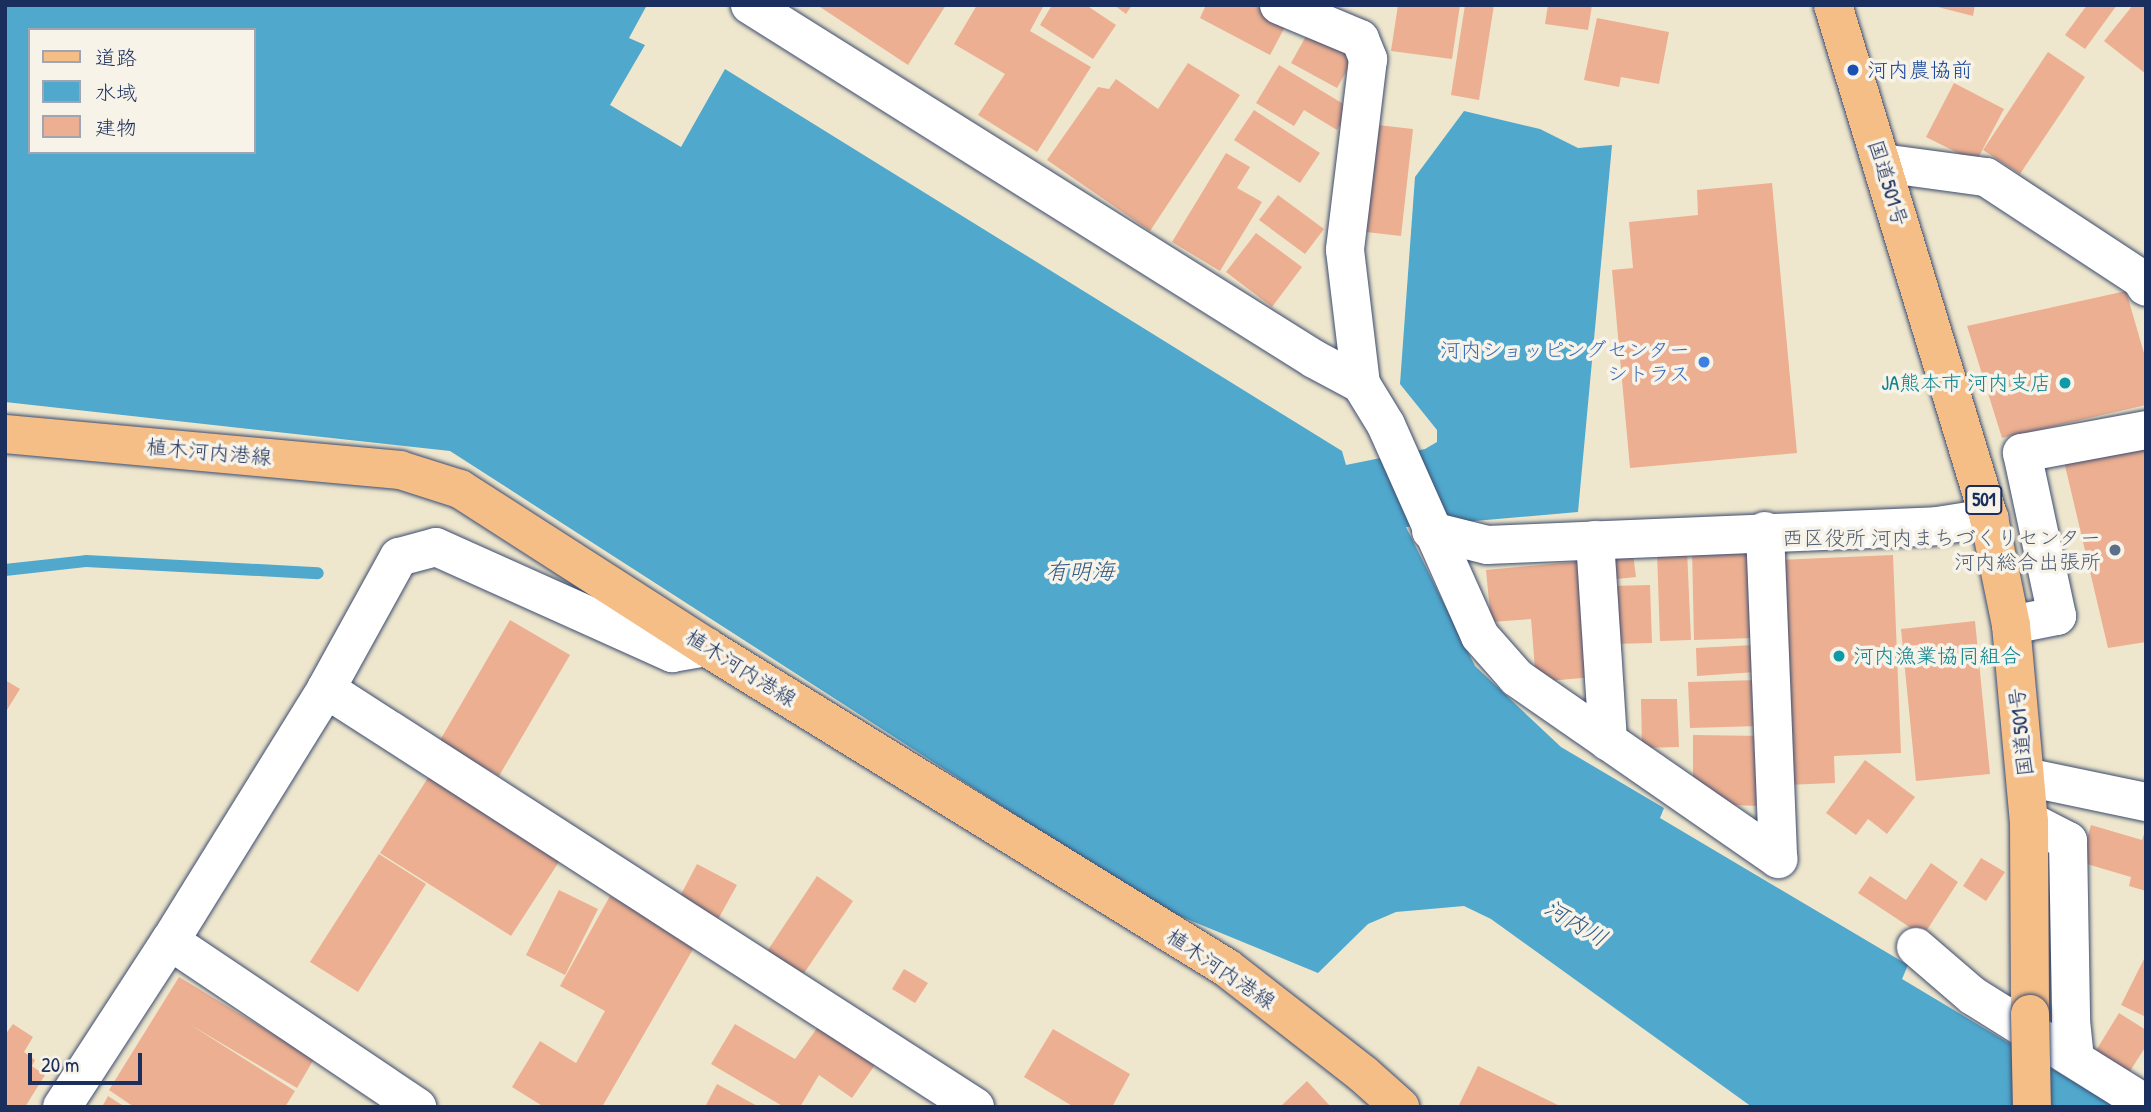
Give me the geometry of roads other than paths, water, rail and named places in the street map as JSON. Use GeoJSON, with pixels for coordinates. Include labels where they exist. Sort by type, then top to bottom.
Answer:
{"type":"FeatureCollection","features":[{"type":"Feature","properties":{"kind":"main road","name":"国道501号"},"geometry":{"type":"LineString","coordinates":[[1833,5],[1989,519],[2011,625],[2029,821],[2032,1107]]}},
{"type":"Feature","properties":{"kind":"main road","name":"植木河内港線"},"geometry":{"type":"LineString","coordinates":[[5,434],[400,470],[460,489],[706,646],[1227,968],[1363,1074],[1400,1107]]}},
{"type":"Feature","properties":{"kind":"street"},"geometry":{"type":"LineString","coordinates":[[750,5],[1314,359],[1361,384]]}},
{"type":"Feature","properties":{"kind":"street"},"geometry":{"type":"LineString","coordinates":[[1279,5],[1360,39],[1368,59],[1345,250],[1361,384],[1385,425],[1480,636],[1517,678],[1778,859],[1765,531]]}},
{"type":"Feature","properties":{"kind":"street"},"geometry":{"type":"LineString","coordinates":[[1882,163],[1986,177],[2141,279],[2146,287]]}},
{"type":"Feature","properties":{"kind":"street"},"geometry":{"type":"LineString","coordinates":[[2011,625],[2057,615],[2022,453],[2146,430]]}},
{"type":"Feature","properties":{"kind":"street"},"geometry":{"type":"LineString","coordinates":[[1431,531],[1487,545],[1765,531],[1937,526],[1989,519]]}},
{"type":"Feature","properties":{"kind":"street"},"geometry":{"type":"LineString","coordinates":[[1595,540],[1608,741]]}},
{"type":"Feature","properties":{"kind":"street"},"geometry":{"type":"LineString","coordinates":[[62,1107],[170,941],[326,689],[399,557],[436,547],[673,653],[706,646]]}},
{"type":"Feature","properties":{"kind":"street"},"geometry":{"type":"LineString","coordinates":[[326,689],[975,1107]]}},
{"type":"Feature","properties":{"kind":"street"},"geometry":{"type":"LineString","coordinates":[[2026,778],[2146,802]]}},
{"type":"Feature","properties":{"kind":"street"},"geometry":{"type":"LineString","coordinates":[[2029,821],[2067,841],[2071,1021],[2076,1059]]}},
{"type":"Feature","properties":{"kind":"street"},"geometry":{"type":"LineString","coordinates":[[170,941],[417,1107]]}},
{"type":"Feature","properties":{"kind":"street"},"geometry":{"type":"LineString","coordinates":[[1916,947],[1973,996],[2146,1104]]}},
{"type":"Feature","properties":{"kind":"water","name":"有明海"},"geometry":{"type":"Polygon","coordinates":[[[5,5],[647,5],[629,38],[645,45],[610,105],[681,147],[725,69],[1342,451],[1346,465],[1425,449],[1437,442],[1437,430],[1400,384],[1415,177],[1464,111],[1540,129],[1578,148],[1612,145],[1578,512],[1406,527],[1475,666],[1561,747],[1664,808],[1660,818],[1908,965],[1902,979],[2116,1107],[1752,1107],[1491,919],[1464,906],[1396,912],[1368,924],[1318,973],[1160,908],[450,451],[5,402],[5,5]]]}},
{"type":"Feature","properties":{"kind":"waterway"},"geometry":{"type":"LineString","coordinates":[[5,570],[86,561],[318,573]]}},
{"type":"Feature","properties":{"kind":"place","name":"河内農協前"},"geometry":{"type":"Point","coordinates":[1853,70]}},
{"type":"Feature","properties":{"kind":"place","name":"河内ショッピングセンター シトラス"},"geometry":{"type":"Point","coordinates":[1704,362]}},
{"type":"Feature","properties":{"kind":"place","name":"JA熊本市 河内支店"},"geometry":{"type":"Point","coordinates":[2065,383]}},
{"type":"Feature","properties":{"kind":"place","name":"西区役所 河内まちづくりセンター 河内総合出張所"},"geometry":{"type":"Point","coordinates":[2115,550]}},
{"type":"Feature","properties":{"kind":"place","name":"河内漁業協同組合"},"geometry":{"type":"Point","coordinates":[1839,656]}},
{"type":"Feature","properties":{"kind":"water label","name":"河内川"},"geometry":{"type":"Point","coordinates":[1576,923]}}]}
